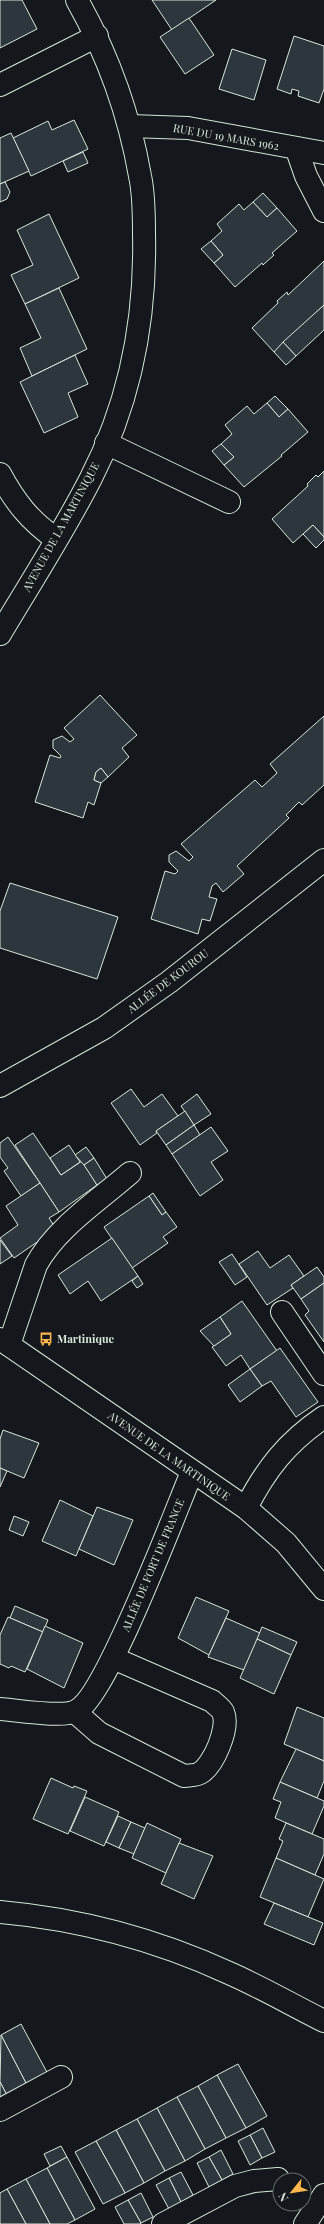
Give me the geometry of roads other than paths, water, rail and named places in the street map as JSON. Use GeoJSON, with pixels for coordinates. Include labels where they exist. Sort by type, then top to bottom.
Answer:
{"type":"FeatureCollection","features":[{"type":"Feature","properties":{"kind":"street","name":"AVENUE DE LA MARTINIQUE"},"geometry":{"type":"LineString","coordinates":[[0,634],[91,477],[106,443],[128,379],[138,336],[145,277],[141,178],[130,126],[117,86],[97,36],[77,0]]}},
{"type":"Feature","properties":{"kind":"street"},"geometry":{"type":"LineString","coordinates":[[0,85],[97,36]]}},
{"type":"Feature","properties":{"kind":"street","name":"RUE DU 19 MARS 1962"},"geometry":{"type":"LineString","coordinates":[[130,126],[188,128],[324,154]]}},
{"type":"Feature","properties":{"kind":"street"},"geometry":{"type":"LineString","coordinates":[[298,150],[306,176],[324,211]]}},
{"type":"Feature","properties":{"kind":"street"},"geometry":{"type":"LineString","coordinates":[[106,443],[229,502]]}},
{"type":"Feature","properties":{"kind":"street"},"geometry":{"type":"LineString","coordinates":[[0,474],[10,491],[36,525],[56,539]]}},
{"type":"Feature","properties":{"kind":"street","name":"ALLÉE DE KOUROU"},"geometry":{"type":"LineString","coordinates":[[0,1086],[104,1028],[169,982],[324,860]]}},
{"type":"Feature","properties":{"kind":"street"},"geometry":{"type":"LineString","coordinates":[[5,1342],[41,1256],[65,1229],[130,1173]]}},
{"type":"Feature","properties":{"kind":"street"},"geometry":{"type":"LineString","coordinates":[[282,1312],[324,1374]]}},
{"type":"Feature","properties":{"kind":"street","name":"AVENUE DE LA MARTINIQUE"},"geometry":{"type":"LineString","coordinates":[[5,1342],[246,1508],[286,1543],[324,1589]]}},
{"type":"Feature","properties":{"kind":"street"},"geometry":{"type":"LineString","coordinates":[[246,1508],[260,1480],[280,1455],[298,1436],[324,1417]]}},
{"type":"Feature","properties":{"kind":"street","name":"ALLÉE DE FORT DE FRANCE"},"geometry":{"type":"LineString","coordinates":[[75,1712],[86,1705],[113,1658],[192,1472]]}},
{"type":"Feature","properties":{"kind":"street"},"geometry":{"type":"LineString","coordinates":[[0,1708],[62,1714],[75,1712],[99,1733],[184,1776],[199,1774],[207,1767],[222,1739],[225,1724],[223,1712],[212,1701],[113,1658]]}},
{"type":"Feature","properties":{"kind":"street"},"geometry":{"type":"LineString","coordinates":[[0,1912],[102,1928],[146,1941],[229,1973],[324,2021]]}},
{"type":"Feature","properties":{"kind":"street"},"geometry":{"type":"LineString","coordinates":[[0,2110],[61,2077]]}},
{"type":"Feature","properties":{"kind":"street"},"geometry":{"type":"LineString","coordinates":[[163,2224],[235,2186],[254,2181],[272,2180]]}},
{"type":"Feature","properties":{"kind":"street"},"geometry":{"type":"LineString","coordinates":[[306,2214],[324,2195]]}},
{"type":"Feature","properties":{"kind":"street"},"geometry":{"type":"LineString","coordinates":[[194,2224],[212,2198]]}},
{"type":"Feature","properties":{"kind":"place","name":"Martinique"},"geometry":{"type":"Point","coordinates":[46,1339]}}]}
